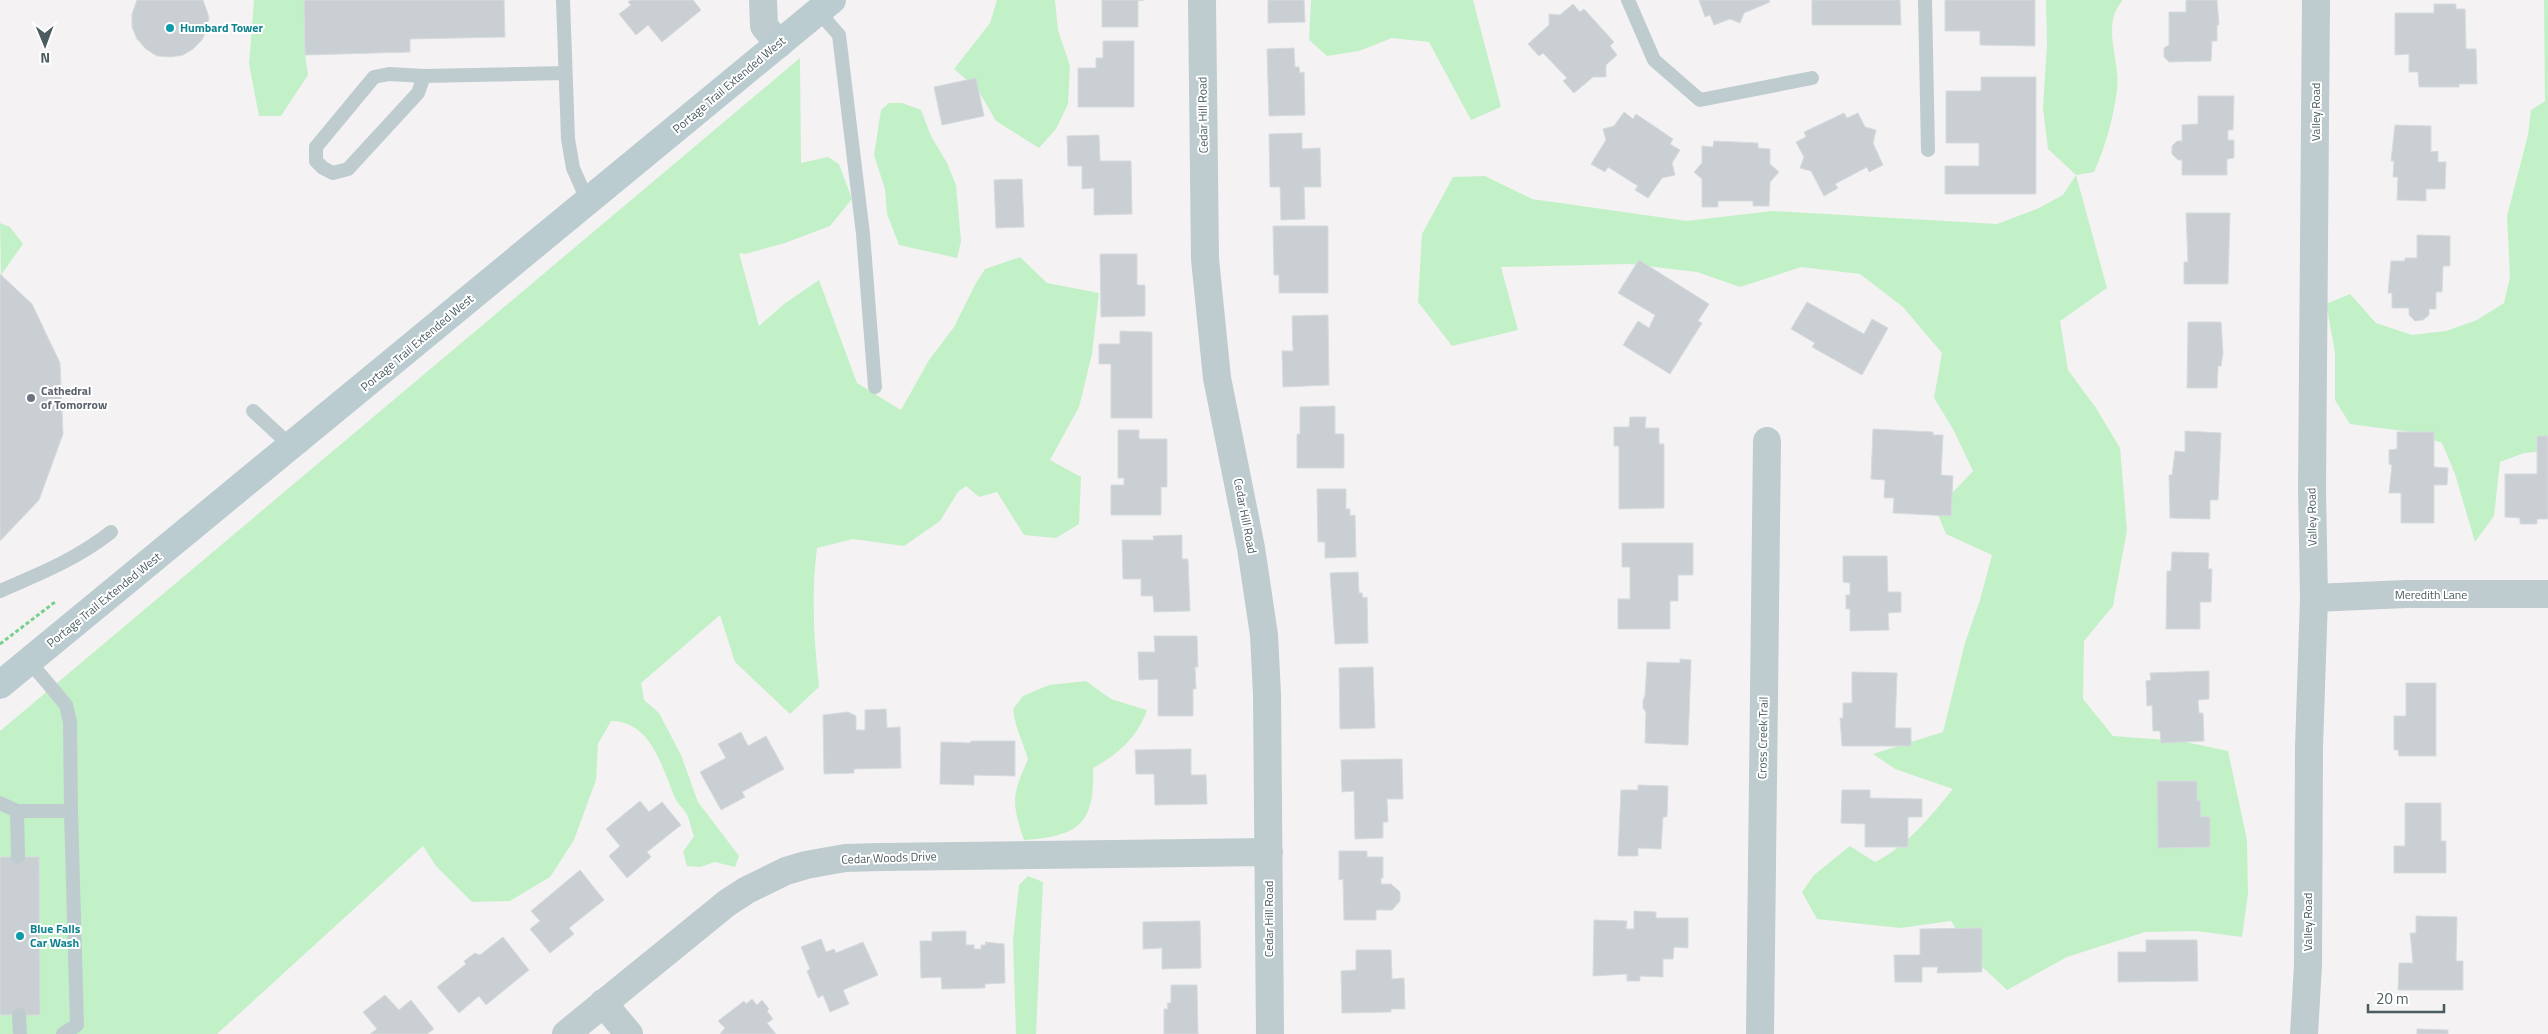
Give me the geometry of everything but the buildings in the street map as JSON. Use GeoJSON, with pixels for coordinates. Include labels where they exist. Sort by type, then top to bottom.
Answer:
{"type":"FeatureCollection","features":[{"type":"Feature","properties":{"kind":"main road","name":"Portage Trail Extended West"},"geometry":{"type":"LineString","coordinates":[[0,685],[825,6]]}},
{"type":"Feature","properties":{"kind":"street"},"geometry":{"type":"LineString","coordinates":[[763,0],[764,26],[779,44]]}},
{"type":"Feature","properties":{"kind":"street","name":"Cedar Hill Road"},"geometry":{"type":"LineString","coordinates":[[1202,0],[1205,260],[1217,378],[1250,536],[1264,635],[1268,694],[1270,1034]]}},
{"type":"Feature","properties":{"kind":"street","name":"Valley Road"},"geometry":{"type":"LineString","coordinates":[[2304,1034],[2308,965],[2309,747],[2314,598],[2312,490],[2316,0]]}},
{"type":"Feature","properties":{"kind":"street","name":"Cross Creek Trail"},"geometry":{"type":"LineString","coordinates":[[1760,1034],[1766,441]]}},
{"type":"Feature","properties":{"kind":"street","name":"Meredith Lane"},"geometry":{"type":"LineString","coordinates":[[2314,598],[2406,594],[2548,594]]}},
{"type":"Feature","properties":{"kind":"street","name":"Cedar Woods Drive"},"geometry":{"type":"LineString","coordinates":[[566,1034],[727,903],[766,879],[806,865],[845,858],[881,856],[1269,852]]}},
{"type":"Feature","properties":{"kind":"street"},"geometry":{"type":"LineString","coordinates":[[603,1003],[629,1034]]}},
{"type":"Feature","properties":{"kind":"lane"},"geometry":{"type":"LineString","coordinates":[[563,0],[568,139],[573,168],[588,202]]}},
{"type":"Feature","properties":{"kind":"lane"},"geometry":{"type":"LineString","coordinates":[[1628,0],[1654,60],[1700,100],[1812,78]]}},
{"type":"Feature","properties":{"kind":"lane"},"geometry":{"type":"LineString","coordinates":[[1925,0],[1928,150]]}},
{"type":"Feature","properties":{"kind":"lane"},"geometry":{"type":"LineString","coordinates":[[825,6],[839,35],[863,234],[875,387]]}},
{"type":"Feature","properties":{"kind":"lane"},"geometry":{"type":"LineString","coordinates":[[424,76],[418,93],[348,169],[333,173],[323,168],[316,160],[316,146],[374,77],[389,74],[424,76],[565,73]]}},
{"type":"Feature","properties":{"kind":"lane"},"geometry":{"type":"LineString","coordinates":[[253,411],[291,446]]}},
{"type":"Feature","properties":{"kind":"lane"},"geometry":{"type":"LineString","coordinates":[[0,591],[67,562],[88,550],[110,532]]}},
{"type":"Feature","properties":{"kind":"lane"},"geometry":{"type":"LineString","coordinates":[[29,661],[66,705],[70,722],[76,1025],[63,1034]]}},
{"type":"Feature","properties":{"kind":"lane"},"geometry":{"type":"LineString","coordinates":[[0,803],[17,812],[71,811]]}},
{"type":"Feature","properties":{"kind":"lane"},"geometry":{"type":"LineString","coordinates":[[17,812],[18,857]]}},
{"type":"Feature","properties":{"kind":"lane"},"geometry":{"type":"LineString","coordinates":[[19,1015],[20,1034]]}},
{"type":"Feature","properties":{"kind":"green space"},"geometry":{"type":"Polygon","coordinates":[[[254,0],[304,0],[305,55],[308,75],[281,116],[259,116],[249,64],[254,0]]]}},
{"type":"Feature","properties":{"kind":"green space"},"geometry":{"type":"Polygon","coordinates":[[[997,0],[1055,0],[1058,30],[1070,66],[1068,104],[1056,129],[1039,148],[996,121],[978,90],[954,69],[990,23],[997,0]]]}},
{"type":"Feature","properties":{"kind":"green space"},"geometry":{"type":"Polygon","coordinates":[[[1311,0],[1473,0],[1501,107],[1471,120],[1429,42],[1392,38],[1359,51],[1327,56],[1309,40],[1311,0]]]}},
{"type":"Feature","properties":{"kind":"green space"},"geometry":{"type":"Polygon","coordinates":[[[2046,0],[2123,0],[2116,10],[2112,31],[2117,90],[2111,122],[2094,172],[2076,175],[2048,149],[2043,108],[2047,45],[2046,0]]]}},
{"type":"Feature","properties":{"kind":"green space"},"geometry":{"type":"Polygon","coordinates":[[[2544,0],[2548,0],[2548,451],[2524,453],[2500,462],[2494,516],[2475,542],[2455,474],[2442,443],[2411,432],[2350,424],[2335,400],[2335,352],[2326,304],[2350,294],[2376,323],[2412,335],[2446,331],[2477,320],[2504,303],[2510,277],[2507,216],[2528,135],[2531,110],[2545,101],[2544,0]]]}},
{"type":"Feature","properties":{"kind":"green space"},"geometry":{"type":"Polygon","coordinates":[[[800,58],[801,163],[828,157],[839,164],[852,199],[830,226],[785,243],[745,254],[739,253],[759,326],[784,304],[819,280],[857,383],[901,410],[929,360],[954,327],[985,269],[1020,257],[1047,283],[1099,293],[1092,354],[1079,407],[1050,460],[1081,477],[1079,524],[1056,538],[1024,535],[997,492],[979,497],[966,486],[958,492],[940,521],[904,546],[853,539],[817,548],[814,618],[819,687],[790,714],[735,662],[720,615],[641,683],[644,700],[659,713],[681,755],[698,802],[739,856],[735,867],[715,862],[700,867],[687,866],[683,852],[694,836],[685,811],[675,798],[660,760],[645,737],[636,729],[625,723],[611,721],[598,744],[596,780],[574,840],[550,877],[510,901],[472,902],[436,866],[423,846],[217,1034],[0,1034],[0,731],[800,58]]]}},
{"type":"Feature","properties":{"kind":"green space"},"geometry":{"type":"Polygon","coordinates":[[[889,103],[902,103],[921,110],[931,136],[947,163],[956,185],[961,241],[957,258],[899,245],[887,214],[885,189],[874,155],[881,110],[889,103]]]}},
{"type":"Feature","properties":{"kind":"green space"},"geometry":{"type":"Polygon","coordinates":[[[2076,175],[2107,288],[2060,321],[2068,370],[2096,408],[2120,448],[2127,530],[2113,606],[2084,641],[2083,699],[2113,736],[2181,741],[2228,751],[2247,840],[2248,894],[2242,937],[2196,931],[2145,932],[2067,957],[2007,990],[1975,960],[1951,921],[1900,928],[1817,919],[1802,892],[1814,875],[1850,846],[1875,862],[1886,856],[1917,830],[1953,789],[1895,769],[1873,754],[1943,732],[1965,643],[1980,600],[1992,555],[1946,534],[1936,510],[1973,471],[1953,429],[1934,398],[1942,353],[1903,307],[1860,274],[1801,267],[1740,287],[1697,272],[1629,264],[1501,267],[1518,330],[1452,346],[1418,302],[1422,234],[1453,177],[1485,176],[1532,199],[1687,221],[1772,211],[1997,224],[2039,208],[2063,195],[2076,175]]]}},
{"type":"Feature","properties":{"kind":"green space"},"geometry":{"type":"Polygon","coordinates":[[[0,223],[10,227],[23,244],[1,275],[0,223]]]}},
{"type":"Feature","properties":{"kind":"green space"},"geometry":{"type":"Polygon","coordinates":[[[1086,681],[1111,699],[1147,710],[1138,729],[1126,744],[1093,768],[1091,802],[1087,814],[1080,824],[1058,835],[1024,840],[1015,807],[1015,799],[1016,791],[1028,759],[1016,725],[1013,709],[1023,696],[1049,685],[1086,681]]]}},
{"type":"Feature","properties":{"kind":"green space"},"geometry":{"type":"Polygon","coordinates":[[[1028,876],[1043,882],[1036,1034],[1016,1034],[1013,940],[1019,885],[1028,876]]]}},
{"type":"Feature","properties":{"kind":"place","name":"Humbard Tower"},"geometry":{"type":"Point","coordinates":[170,28]}},
{"type":"Feature","properties":{"kind":"place","name":"Cathedral of Tomorrow"},"geometry":{"type":"Point","coordinates":[31,398]}},
{"type":"Feature","properties":{"kind":"place","name":"Blue Falls Car Wash"},"geometry":{"type":"Point","coordinates":[20,936]}}]}
